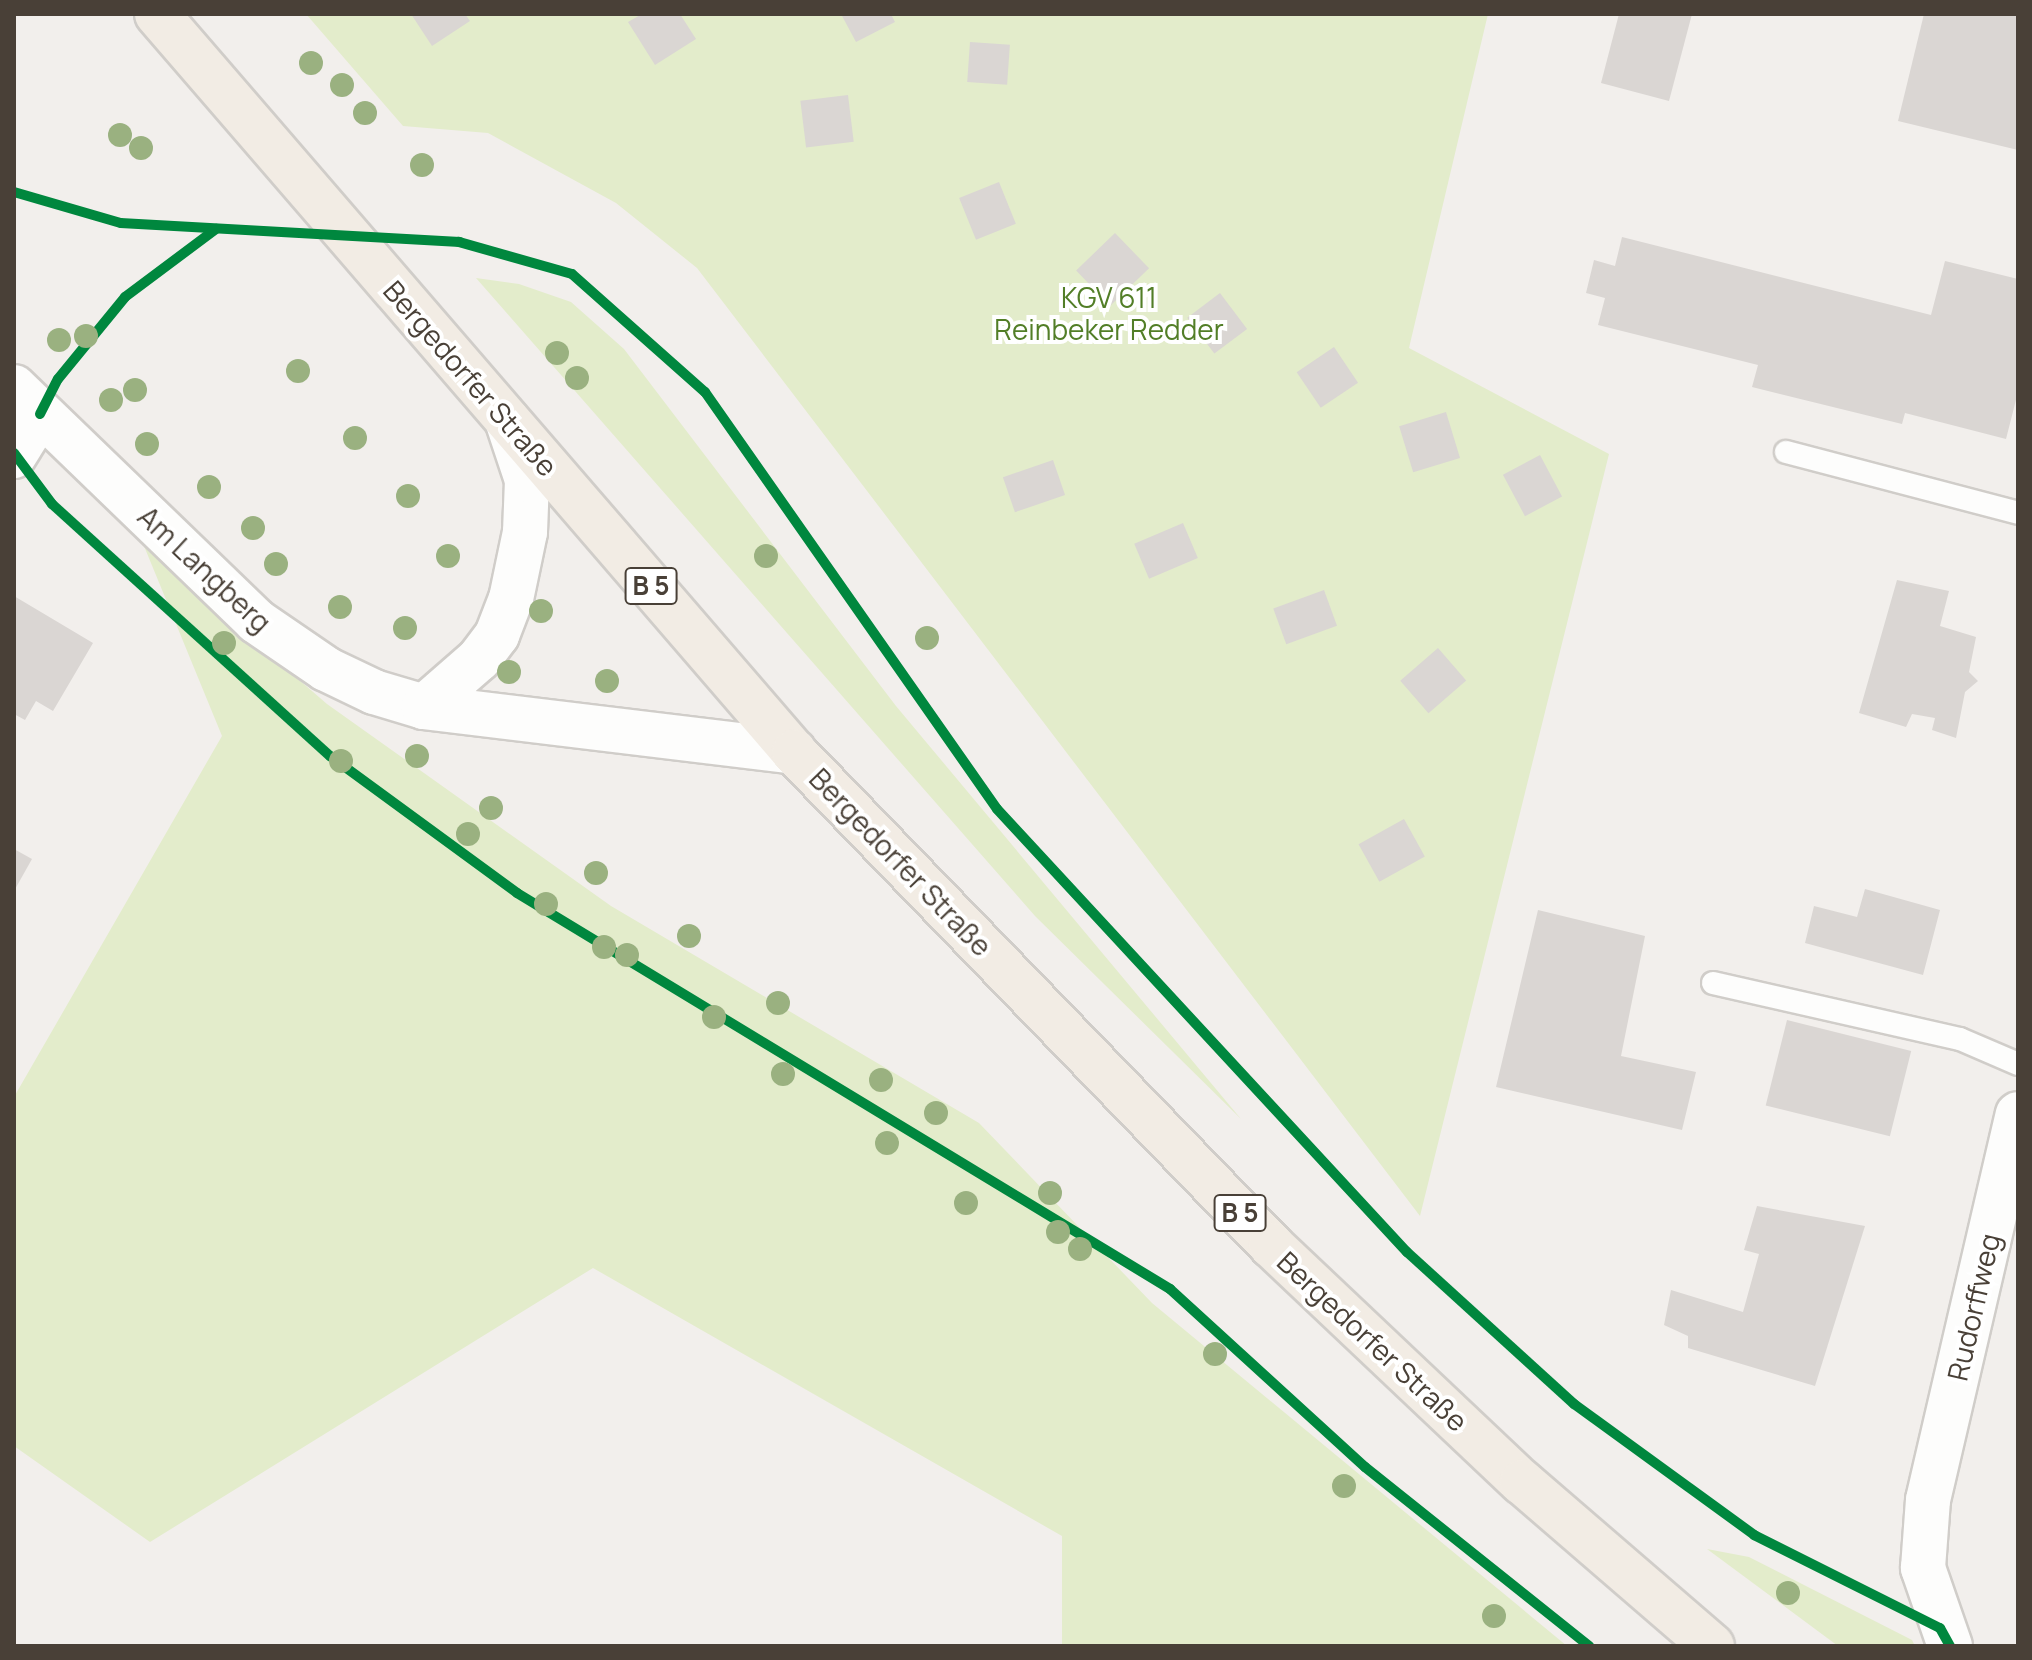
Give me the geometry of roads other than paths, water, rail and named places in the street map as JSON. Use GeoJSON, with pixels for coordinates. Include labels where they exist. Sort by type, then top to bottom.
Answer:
{"type":"FeatureCollection","features":[{"type":"Feature","properties":{"kind":"main road","name":"Bergedorfer Straße"},"geometry":{"type":"LineString","coordinates":[[157,14],[794,752],[1271,1245],[1522,1482],[1712,1646]]}},
{"type":"Feature","properties":{"kind":"street"},"geometry":{"type":"LineString","coordinates":[[14,456],[27,400]]}},
{"type":"Feature","properties":{"kind":"street","name":"Am Langberg"},"geometry":{"type":"LineString","coordinates":[[27,400],[256,621],[326,669],[374,692],[424,707],[794,752]]}},
{"type":"Feature","properties":{"kind":"street"},"geometry":{"type":"LineString","coordinates":[[424,707],[479,659],[497,635],[511,599],[525,532],[527,480],[507,420]]}},
{"type":"Feature","properties":{"kind":"street","name":"Rudorffweg"},"geometry":{"type":"LineString","coordinates":[[1950,1646],[1923,1568],[1928,1500],[2018,1114]]}},
{"type":"Feature","properties":{"kind":"lane"},"geometry":{"type":"LineString","coordinates":[[1786,452],[2018,513]]}},
{"type":"Feature","properties":{"kind":"lane"},"geometry":{"type":"LineString","coordinates":[[1713,983],[1960,1039],[2018,1064]]}},
{"type":"Feature","properties":{"kind":"park label","name":"KGV 611 Reinbeker Redder"},"geometry":{"type":"Point","coordinates":[1109,313]}}]}
